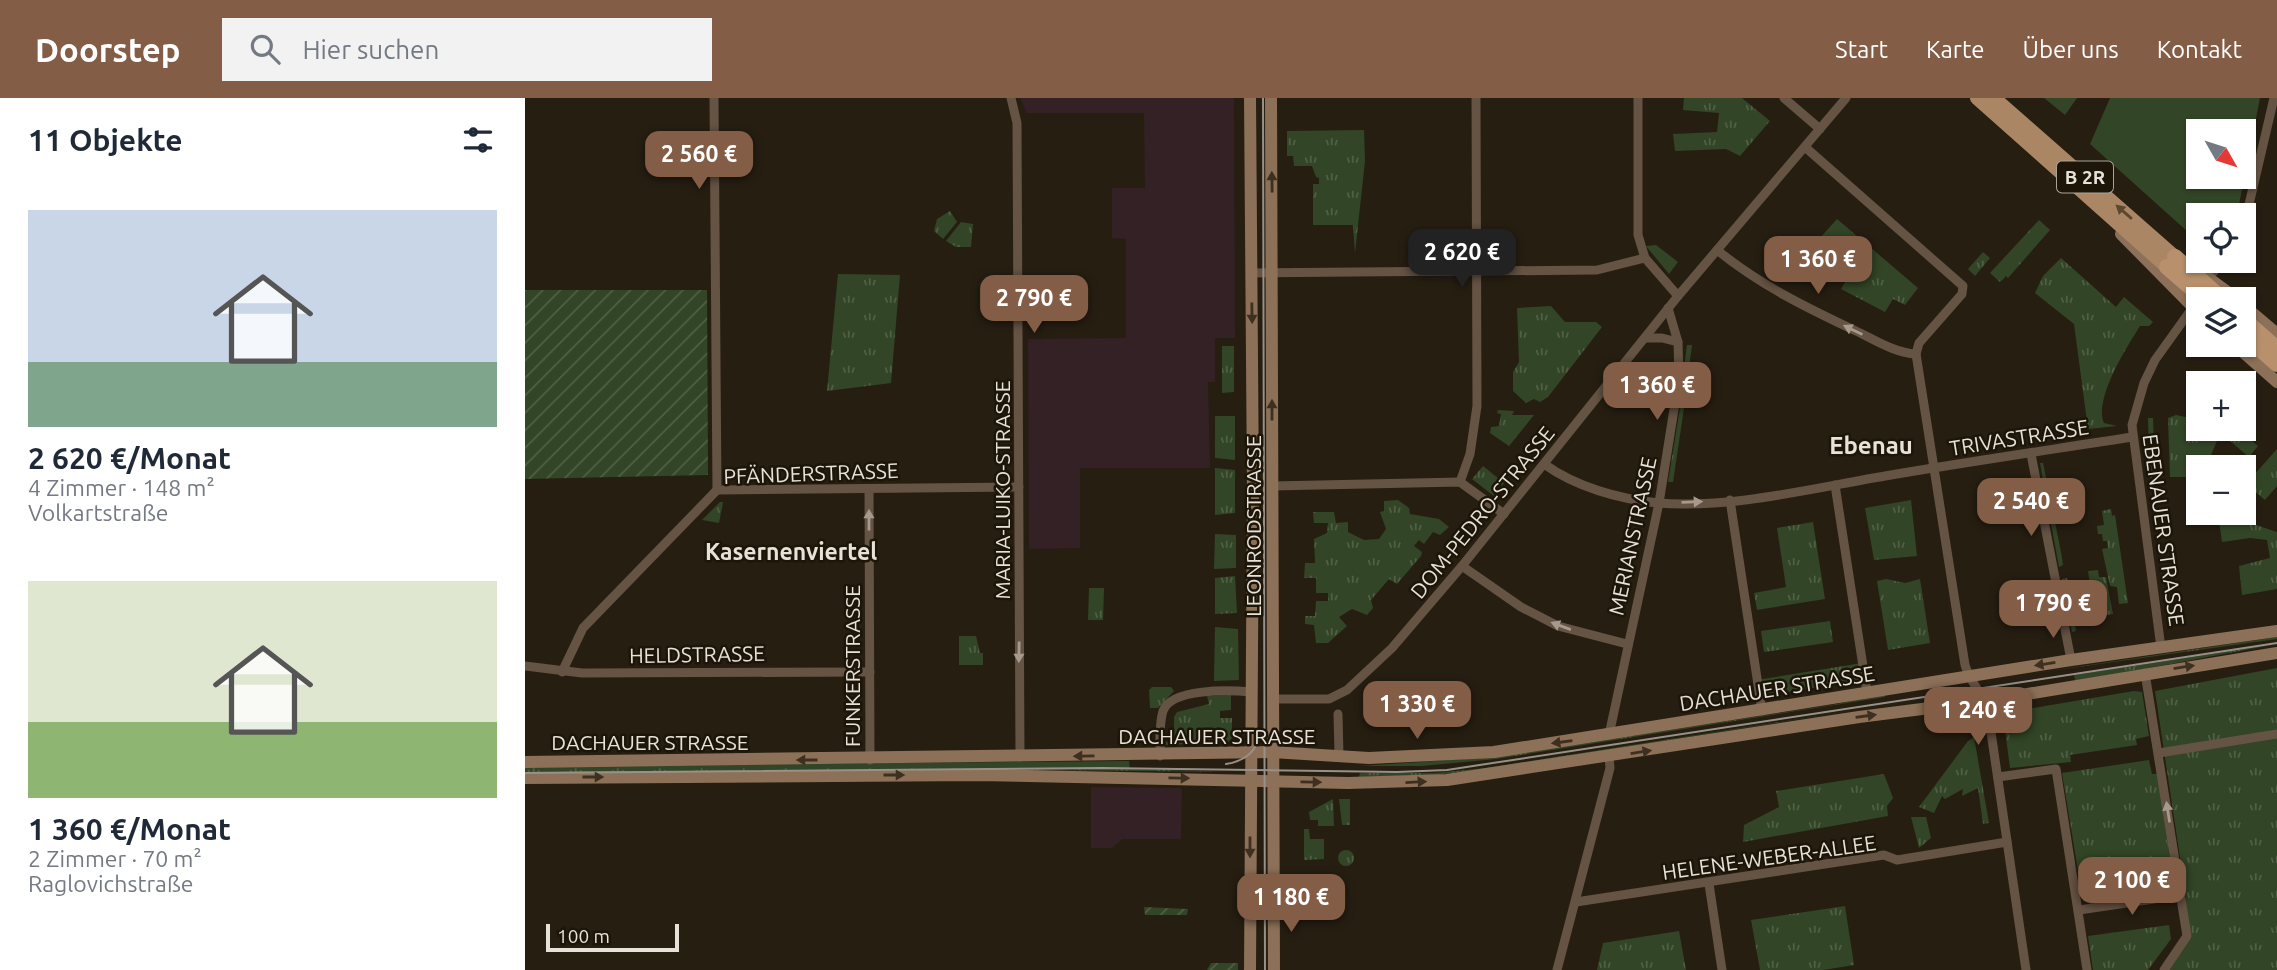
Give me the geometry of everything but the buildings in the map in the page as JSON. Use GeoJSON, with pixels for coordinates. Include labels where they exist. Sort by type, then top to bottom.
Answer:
{"type":"FeatureCollection","features":[{"type":"Feature","properties":{"kind":"highway","name":"B 2R"},"geometry":{"type":"LineString","coordinates":[[2171,262],[2205,287]]}},
{"type":"Feature","properties":{"kind":"highway","name":"B 2R"},"geometry":{"type":"LineString","coordinates":[[2171,262],[2186,287]]}},
{"type":"Feature","properties":{"kind":"highway"},"geometry":{"type":"LineString","coordinates":[[2256,330],[2277,349]]}},
{"type":"Feature","properties":{"kind":"highway"},"geometry":{"type":"LineString","coordinates":[[2256,345],[2277,364]]}},
{"type":"Feature","properties":{"kind":"main road","name":"LEONRODSTRASSE"},"geometry":{"type":"LineString","coordinates":[[1250,98],[1251,970]]}},
{"type":"Feature","properties":{"kind":"main road","name":"LEONRODSTRASSE"},"geometry":{"type":"LineString","coordinates":[[1271,98],[1274,970]]}},
{"type":"Feature","properties":{"kind":"main road","name":"B 2R"},"geometry":{"type":"LineString","coordinates":[[1977,98],[2101,209],[2171,262]]}},
{"type":"Feature","properties":{"kind":"main road","name":"B 2R"},"geometry":{"type":"LineString","coordinates":[[1994,98],[2171,262]]}},
{"type":"Feature","properties":{"kind":"main road"},"geometry":{"type":"LineString","coordinates":[[2101,209],[2110,223],[2186,295]]}},
{"type":"Feature","properties":{"kind":"main road"},"geometry":{"type":"LineString","coordinates":[[2171,262],[2210,277],[2222,287]]}},
{"type":"Feature","properties":{"kind":"main road"},"geometry":{"type":"LineString","coordinates":[[2256,316],[2277,334]]}},
{"type":"Feature","properties":{"kind":"main road"},"geometry":{"type":"LineString","coordinates":[[2249,357],[2277,382]]}},
{"type":"Feature","properties":{"kind":"main road","name":"DACHAUER STRASSE"},"geometry":{"type":"LineString","coordinates":[[525,762],[1160,756],[1250,752],[1369,758],[1432,757],[1609,735],[1968,676],[2277,631]]}},
{"type":"Feature","properties":{"kind":"main road","name":"DACHAUER STRASSE"},"geometry":{"type":"LineString","coordinates":[[525,778],[979,775],[1395,783],[1447,780],[1804,725],[1985,701],[2277,653]]}},
{"type":"Feature","properties":{"kind":"street"},"geometry":{"type":"LineString","coordinates":[[714,98],[717,490]]}},
{"type":"Feature","properties":{"kind":"street","name":"MARIA-LUIKO-STRASSE"},"geometry":{"type":"LineString","coordinates":[[1011,98],[1017,123],[1020,757]]}},
{"type":"Feature","properties":{"kind":"street"},"geometry":{"type":"LineString","coordinates":[[1460,482],[1470,454],[1477,407],[1476,98]]}},
{"type":"Feature","properties":{"kind":"street"},"geometry":{"type":"LineString","coordinates":[[1637,98],[1638,235],[1645,258],[1678,296]]}},
{"type":"Feature","properties":{"kind":"street"},"geometry":{"type":"LineString","coordinates":[[1784,98],[1820,129]]}},
{"type":"Feature","properties":{"kind":"street","name":"DOM-PEDRO-STRASSE"},"geometry":{"type":"LineString","coordinates":[[1329,699],[1355,683],[1392,648],[1668,308],[1846,98]]}},
{"type":"Feature","properties":{"kind":"street"},"geometry":{"type":"LineString","coordinates":[[2249,203],[2274,98]]}},
{"type":"Feature","properties":{"kind":"street"},"geometry":{"type":"LineString","coordinates":[[1805,147],[1963,286],[1962,294],[1919,343],[1916,354],[1968,676],[1985,701],[2027,970]]}},
{"type":"Feature","properties":{"kind":"street"},"geometry":{"type":"LineString","coordinates":[[1717,250],[1766,286],[1796,302],[1897,351],[1916,354]]}},
{"type":"Feature","properties":{"kind":"street"},"geometry":{"type":"LineString","coordinates":[[1251,273],[1597,270],[1645,258]]}},
{"type":"Feature","properties":{"kind":"street"},"geometry":{"type":"LineString","coordinates":[[2210,277],[2213,273]]}},
{"type":"Feature","properties":{"kind":"street","name":"MERIANSTRASSE"},"geometry":{"type":"LineString","coordinates":[[1609,735],[1659,503],[1679,378],[1678,342],[1668,308]]}},
{"type":"Feature","properties":{"kind":"street","name":"EBENAUER STRASSE"},"geometry":{"type":"LineString","coordinates":[[2161,648],[2132,437],[2135,409],[2144,383],[2168,338],[2186,319]]}},
{"type":"Feature","properties":{"kind":"street"},"geometry":{"type":"LineString","coordinates":[[1644,338],[1657,337],[1678,342]]}},
{"type":"Feature","properties":{"kind":"street","name":"TRIVASTRASSE"},"geometry":{"type":"LineString","coordinates":[[1544,464],[1562,476],[1588,486],[1659,503],[1730,500],[2132,437]]}},
{"type":"Feature","properties":{"kind":"street"},"geometry":{"type":"LineString","coordinates":[[2031,454],[2071,660]]}},
{"type":"Feature","properties":{"kind":"street"},"geometry":{"type":"LineString","coordinates":[[1272,486],[1460,482],[1504,513]]}},
{"type":"Feature","properties":{"kind":"street"},"geometry":{"type":"LineString","coordinates":[[1835,485],[1867,692]]}},
{"type":"Feature","properties":{"kind":"street","name":"PFÄNDERSTRASSE"},"geometry":{"type":"LineString","coordinates":[[562,672],[583,628],[717,490],[1019,486]]}},
{"type":"Feature","properties":{"kind":"street","name":"FUNKERSTRASSE"},"geometry":{"type":"LineString","coordinates":[[870,489],[870,760]]}},
{"type":"Feature","properties":{"kind":"street"},"geometry":{"type":"LineString","coordinates":[[1730,500],[1762,710]]}},
{"type":"Feature","properties":{"kind":"street"},"geometry":{"type":"LineString","coordinates":[[1461,566],[1521,607],[1558,626],[1627,644]]}},
{"type":"Feature","properties":{"kind":"street","name":"HELDSTRASSE"},"geometry":{"type":"LineString","coordinates":[[525,666],[562,672],[870,672]]}},
{"type":"Feature","properties":{"kind":"street"},"geometry":{"type":"LineString","coordinates":[[2145,673],[2187,936],[2164,970]]}},
{"type":"Feature","properties":{"kind":"street"},"geometry":{"type":"LineString","coordinates":[[1160,756],[1162,713],[1167,704],[1175,698],[1212,691],[1251,692]]}},
{"type":"Feature","properties":{"kind":"street"},"geometry":{"type":"LineString","coordinates":[[1272,699],[1329,699],[1337,712],[1339,755]]}},
{"type":"Feature","properties":{"kind":"street"},"geometry":{"type":"LineString","coordinates":[[2159,753],[2277,734]]}},
{"type":"Feature","properties":{"kind":"street"},"geometry":{"type":"LineString","coordinates":[[1557,970],[1610,768],[1609,757]]}},
{"type":"Feature","properties":{"kind":"street"},"geometry":{"type":"LineString","coordinates":[[1998,777],[2056,769],[2087,970]]}},
{"type":"Feature","properties":{"kind":"street","name":"HELENE-WEBER-ALLEE"},"geometry":{"type":"LineString","coordinates":[[1576,902],[1709,884],[1884,855],[1897,860],[2007,842]]}},
{"type":"Feature","properties":{"kind":"street"},"geometry":{"type":"LineString","coordinates":[[1709,884],[1722,970]]}},
{"type":"Feature","properties":{"kind":"street"},"geometry":{"type":"LineString","coordinates":[[2078,910],[2181,895]]}},
{"type":"Feature","properties":{"kind":"shaded area"},"geometry":{"type":"Polygon","coordinates":[[[1020,98],[1234,98],[1235,338],[1215,338],[1215,382],[1208,382],[1210,468],[1080,468],[1080,548],[1029,549],[1028,339],[1126,338],[1126,239],[1112,238],[1112,188],[1145,188],[1144,113],[1027,113],[1020,98]]]}},
{"type":"Feature","properties":{"kind":"shaded area"},"geometry":{"type":"Polygon","coordinates":[[[1091,787],[1182,788],[1181,839],[1122,839],[1112,848],[1091,848],[1091,787]]]}},
{"type":"Feature","properties":{"kind":"green space"},"geometry":{"type":"Polygon","coordinates":[[[1684,98],[1742,98],[1770,121],[1740,156],[1726,149],[1675,151],[1673,134],[1717,132],[1719,113],[1683,110],[1684,98]]]}},
{"type":"Feature","properties":{"kind":"green space"},"geometry":{"type":"Polygon","coordinates":[[[2044,98],[2077,98],[2065,115],[2044,98]]]}},
{"type":"Feature","properties":{"kind":"green space"},"geometry":{"type":"Polygon","coordinates":[[[2110,98],[2260,98],[2256,119],[2186,119],[2186,189],[2242,189],[2239,203],[2186,203],[2186,230],[2090,144],[2110,98]]]}},
{"type":"Feature","properties":{"kind":"green space"},"geometry":{"type":"Polygon","coordinates":[[[1364,130],[1365,161],[1355,253],[1353,225],[1313,225],[1313,184],[1319,184],[1319,178],[1312,166],[1294,166],[1293,156],[1287,156],[1287,131],[1364,130]]]}},
{"type":"Feature","properties":{"kind":"green space"},"geometry":{"type":"Polygon","coordinates":[[[950,211],[957,222],[943,239],[934,231],[937,219],[950,211]]]}},
{"type":"Feature","properties":{"kind":"green space"},"geometry":{"type":"Polygon","coordinates":[[[1837,219],[1918,288],[1905,305],[1893,299],[1885,312],[1841,289],[1848,277],[1815,260],[1802,258],[1837,219]]]}},
{"type":"Feature","properties":{"kind":"green space"},"geometry":{"type":"Polygon","coordinates":[[[2039,220],[2050,230],[2008,278],[2006,276],[2000,282],[1990,273],[2039,220]]]}},
{"type":"Feature","properties":{"kind":"green space"},"geometry":{"type":"Polygon","coordinates":[[[961,222],[973,224],[971,247],[956,247],[946,241],[961,222]]]}},
{"type":"Feature","properties":{"kind":"green space"},"geometry":{"type":"Polygon","coordinates":[[[1656,245],[1678,262],[1669,274],[1646,246],[1656,245]]]}},
{"type":"Feature","properties":{"kind":"green space"},"geometry":{"type":"Polygon","coordinates":[[[1983,252],[1990,258],[1975,276],[1968,269],[1983,252]]]}},
{"type":"Feature","properties":{"kind":"green space"},"geometry":{"type":"Polygon","coordinates":[[[2061,258],[2116,307],[2124,297],[2153,322],[2149,326],[2140,326],[2120,359],[2108,387],[2102,413],[2104,423],[2117,426],[2088,429],[2074,324],[2035,293],[2043,276],[2061,258]]]}},
{"type":"Feature","properties":{"kind":"green space"},"geometry":{"type":"Polygon","coordinates":[[[838,274],[900,275],[891,383],[827,391],[838,274]]]}},
{"type":"Feature","properties":{"kind":"green space"},"geometry":{"type":"Polygon","coordinates":[[[525,290],[707,290],[708,475],[525,479],[525,290]]]}},
{"type":"Feature","properties":{"kind":"green space"},"geometry":{"type":"Polygon","coordinates":[[[1551,306],[1565,322],[1596,322],[1602,327],[1548,397],[1540,402],[1534,399],[1526,403],[1513,391],[1513,372],[1519,362],[1517,308],[1551,306]]]}},
{"type":"Feature","properties":{"kind":"green space"},"geometry":{"type":"Polygon","coordinates":[[[1687,345],[1692,345],[1684,406],[1679,405],[1687,345]]]}},
{"type":"Feature","properties":{"kind":"green space"},"geometry":{"type":"Polygon","coordinates":[[[1222,346],[1234,346],[1234,392],[1222,393],[1222,346]]]}},
{"type":"Feature","properties":{"kind":"green space"},"geometry":{"type":"Polygon","coordinates":[[[1680,408],[1684,408],[1673,482],[1668,482],[1680,408]]]}},
{"type":"Feature","properties":{"kind":"green space"},"geometry":{"type":"Polygon","coordinates":[[[1498,410],[1514,411],[1512,415],[1534,415],[1509,446],[1490,433],[1491,427],[1499,426],[1501,414],[1497,413],[1498,410]]]}},
{"type":"Feature","properties":{"kind":"green space"},"geometry":{"type":"Polygon","coordinates":[[[2176,415],[2186,417],[2186,441],[2217,441],[2211,455],[2186,455],[2186,477],[2170,477],[2168,418],[2176,415]]]}},
{"type":"Feature","properties":{"kind":"green space"},"geometry":{"type":"Polygon","coordinates":[[[1215,416],[1235,416],[1235,460],[1215,458],[1215,416]]]}},
{"type":"Feature","properties":{"kind":"green space"},"geometry":{"type":"Polygon","coordinates":[[[2148,418],[2153,418],[2155,477],[2150,478],[2148,418]]]}},
{"type":"Feature","properties":{"kind":"green space"},"geometry":{"type":"Polygon","coordinates":[[[2230,441],[2252,441],[2258,446],[2251,455],[2247,455],[2230,441]]]}},
{"type":"Feature","properties":{"kind":"green space"},"geometry":{"type":"Polygon","coordinates":[[[2277,449],[2277,486],[2265,500],[2256,492],[2256,473],[2277,449]]]}},
{"type":"Feature","properties":{"kind":"green space"},"geometry":{"type":"Polygon","coordinates":[[[2040,463],[2043,463],[2061,552],[2063,565],[2059,567],[2040,463]]]}},
{"type":"Feature","properties":{"kind":"green space"},"geometry":{"type":"Polygon","coordinates":[[[1483,466],[1504,483],[1494,496],[1472,479],[1483,466]]]}},
{"type":"Feature","properties":{"kind":"green space"},"geometry":{"type":"Polygon","coordinates":[[[1215,468],[1235,470],[1235,513],[1215,515],[1215,468]]]}},
{"type":"Feature","properties":{"kind":"green space"},"geometry":{"type":"Polygon","coordinates":[[[2074,485],[2080,521],[2071,523],[2065,487],[2074,485]]]}},
{"type":"Feature","properties":{"kind":"green space"},"geometry":{"type":"Polygon","coordinates":[[[1398,500],[1409,508],[1410,514],[1439,519],[1449,527],[1440,535],[1433,532],[1424,544],[1419,540],[1414,546],[1422,552],[1421,556],[1397,584],[1389,579],[1371,600],[1373,608],[1367,615],[1352,609],[1339,617],[1347,626],[1328,643],[1316,643],[1314,625],[1305,624],[1305,616],[1315,616],[1316,601],[1328,601],[1328,593],[1316,593],[1316,578],[1304,578],[1305,563],[1315,563],[1314,539],[1327,533],[1328,523],[1314,523],[1313,512],[1334,512],[1336,523],[1348,522],[1348,532],[1364,540],[1379,539],[1386,529],[1380,512],[1384,511],[1384,501],[1398,500]]]}},
{"type":"Feature","properties":{"kind":"green space"},"geometry":{"type":"Polygon","coordinates":[[[1911,500],[1917,556],[1874,560],[1865,508],[1911,500]]]}},
{"type":"Feature","properties":{"kind":"green space"},"geometry":{"type":"Polygon","coordinates":[[[723,502],[719,523],[702,520],[723,502]]]}},
{"type":"Feature","properties":{"kind":"green space"},"geometry":{"type":"Polygon","coordinates":[[[2111,509],[2112,516],[2115,515],[2128,603],[2119,604],[2117,587],[2110,586],[2102,549],[2108,548],[2107,541],[2103,541],[2102,534],[2098,534],[2097,526],[2104,525],[2102,511],[2111,509]]]}},
{"type":"Feature","properties":{"kind":"green space"},"geometry":{"type":"Polygon","coordinates":[[[1813,522],[1825,599],[1757,610],[1754,593],[1786,587],[1777,528],[1813,522]]]}},
{"type":"Feature","properties":{"kind":"green space"},"geometry":{"type":"Polygon","coordinates":[[[2220,525],[2256,525],[2277,532],[2277,589],[2242,595],[2239,566],[2270,558],[2267,540],[2250,538],[2222,542],[2220,525]]]}},
{"type":"Feature","properties":{"kind":"green space"},"geometry":{"type":"Polygon","coordinates":[[[1215,534],[1236,535],[1236,568],[1214,569],[1215,534]]]}},
{"type":"Feature","properties":{"kind":"green space"},"geometry":{"type":"Polygon","coordinates":[[[2098,570],[2099,577],[2106,577],[2113,614],[2095,617],[2088,571],[2098,570]]]}},
{"type":"Feature","properties":{"kind":"green space"},"geometry":{"type":"Polygon","coordinates":[[[1235,576],[1237,613],[1215,614],[1215,578],[1235,576]]]}},
{"type":"Feature","properties":{"kind":"green space"},"geometry":{"type":"Polygon","coordinates":[[[2067,578],[2076,631],[2072,632],[2062,579],[2067,578]]]}},
{"type":"Feature","properties":{"kind":"green space"},"geometry":{"type":"Polygon","coordinates":[[[1886,579],[1905,583],[1920,579],[1930,643],[1888,650],[1877,581],[1886,579]]]}},
{"type":"Feature","properties":{"kind":"green space"},"geometry":{"type":"Polygon","coordinates":[[[1089,588],[1104,588],[1103,620],[1088,620],[1089,588]]]}},
{"type":"Feature","properties":{"kind":"green space"},"geometry":{"type":"Polygon","coordinates":[[[1830,621],[1833,642],[1764,652],[1761,631],[1830,621]]]}},
{"type":"Feature","properties":{"kind":"green space"},"geometry":{"type":"Polygon","coordinates":[[[1215,627],[1238,629],[1239,680],[1214,681],[1215,627]]]}},
{"type":"Feature","properties":{"kind":"green space"},"geometry":{"type":"Polygon","coordinates":[[[959,636],[976,636],[980,653],[983,653],[983,665],[959,665],[959,636]]]}},
{"type":"Feature","properties":{"kind":"green space"},"geometry":{"type":"Polygon","coordinates":[[[2277,637],[2277,639],[2008,677],[2277,637]]]}},
{"type":"Feature","properties":{"kind":"green space"},"geometry":{"type":"Polygon","coordinates":[[[2277,644],[2085,680],[2075,680],[2074,675],[2277,644]]]}},
{"type":"Feature","properties":{"kind":"green space"},"geometry":{"type":"Polygon","coordinates":[[[1862,663],[1865,680],[1760,696],[1757,680],[1862,663]]]}},
{"type":"Feature","properties":{"kind":"green space"},"geometry":{"type":"Polygon","coordinates":[[[2277,668],[2277,970],[2163,970],[2187,936],[2186,897],[2155,691],[2277,668]]]}},
{"type":"Feature","properties":{"kind":"green space"},"geometry":{"type":"Polygon","coordinates":[[[1152,687],[1171,687],[1174,691],[1158,708],[1150,708],[1149,690],[1152,687]]]}},
{"type":"Feature","properties":{"kind":"green space"},"geometry":{"type":"Polygon","coordinates":[[[2134,691],[2142,692],[2149,736],[2136,739],[2137,745],[2070,755],[2071,762],[2010,768],[2004,722],[2022,721],[2021,710],[2134,691]]]}},
{"type":"Feature","properties":{"kind":"green space"},"geometry":{"type":"Polygon","coordinates":[[[1885,693],[1885,697],[1496,759],[1422,766],[1360,766],[1496,757],[1838,704],[1885,693]]]}},
{"type":"Feature","properties":{"kind":"green space"},"geometry":{"type":"Polygon","coordinates":[[[1231,695],[1231,710],[1220,711],[1220,718],[1232,718],[1232,738],[1228,742],[1166,745],[1166,742],[1174,741],[1174,717],[1177,712],[1209,704],[1207,696],[1231,695]]]}},
{"type":"Feature","properties":{"kind":"green space"},"geometry":{"type":"Polygon","coordinates":[[[1951,695],[1486,769],[1435,775],[1359,777],[1360,773],[1435,773],[1486,768],[1951,695]]]}},
{"type":"Feature","properties":{"kind":"green space"},"geometry":{"type":"Polygon","coordinates":[[[1974,737],[1989,823],[1983,824],[1978,788],[1962,796],[1963,789],[1945,799],[1942,796],[1934,813],[1919,807],[1968,741],[1974,737]]]}},
{"type":"Feature","properties":{"kind":"green space"},"geometry":{"type":"Polygon","coordinates":[[[2149,760],[2152,774],[2158,774],[2174,889],[2170,892],[2091,904],[2083,901],[2062,773],[2149,760]]]}},
{"type":"Feature","properties":{"kind":"green space"},"geometry":{"type":"Polygon","coordinates":[[[1129,761],[1130,769],[1232,772],[1047,770],[525,773],[525,766],[1129,761]]]}},
{"type":"Feature","properties":{"kind":"green space"},"geometry":{"type":"Polygon","coordinates":[[[1884,774],[1893,798],[1887,806],[1888,816],[1743,842],[1744,825],[1779,807],[1776,791],[1884,774]]]}},
{"type":"Feature","properties":{"kind":"green space"},"geometry":{"type":"Polygon","coordinates":[[[1333,799],[1334,826],[1318,826],[1318,820],[1310,820],[1309,812],[1333,799]]]}},
{"type":"Feature","properties":{"kind":"green space"},"geometry":{"type":"Polygon","coordinates":[[[1339,799],[1350,799],[1350,825],[1342,825],[1339,799]]]}},
{"type":"Feature","properties":{"kind":"green space"},"geometry":{"type":"Polygon","coordinates":[[[1911,817],[1926,817],[1931,838],[1919,848],[1911,817]]]}},
{"type":"Feature","properties":{"kind":"green space"},"geometry":{"type":"Polygon","coordinates":[[[1304,829],[1309,829],[1310,839],[1324,839],[1324,859],[1304,860],[1304,829]]]}},
{"type":"Feature","properties":{"kind":"green space"},"geometry":{"type":"Polygon","coordinates":[[[1346,850],[1354,858],[1346,866],[1338,858],[1346,850]]]}},
{"type":"Feature","properties":{"kind":"green space"},"geometry":{"type":"Polygon","coordinates":[[[1845,906],[1854,965],[1823,970],[1760,970],[1751,920],[1845,906]]]}},
{"type":"Feature","properties":{"kind":"green space"},"geometry":{"type":"Polygon","coordinates":[[[1144,907],[1188,909],[1187,915],[1145,915],[1144,907]]]}},
{"type":"Feature","properties":{"kind":"green space"},"geometry":{"type":"Polygon","coordinates":[[[2169,925],[2171,939],[2148,970],[2093,970],[2088,936],[2169,925]]]}},
{"type":"Feature","properties":{"kind":"green space"},"geometry":{"type":"Polygon","coordinates":[[[1679,931],[1686,970],[1597,970],[1603,943],[1679,931]]]}},
{"type":"Feature","properties":{"kind":"green space"},"geometry":{"type":"Polygon","coordinates":[[[1211,963],[1238,963],[1238,970],[1207,970],[1211,963]]]}},
{"type":"Feature","properties":{"kind":"tram line"},"geometry":{"type":"LineString","coordinates":[[1263,98],[1265,970]]}},
{"type":"Feature","properties":{"kind":"tram line"},"geometry":{"type":"LineString","coordinates":[[525,773],[1102,768],[1397,772],[1447,770],[2277,643]]}},
{"type":"Feature","properties":{"kind":"tram line"},"geometry":{"type":"LineString","coordinates":[[1226,764],[1250,754],[1257,744],[1260,731]]}},
{"type":"Feature","properties":{"kind":"district","name":"Ebenau"},"geometry":{"type":"Point","coordinates":[1871,445]}},
{"type":"Feature","properties":{"kind":"district","name":"Kasernenviertel"},"geometry":{"type":"Point","coordinates":[791,551]}}]}
